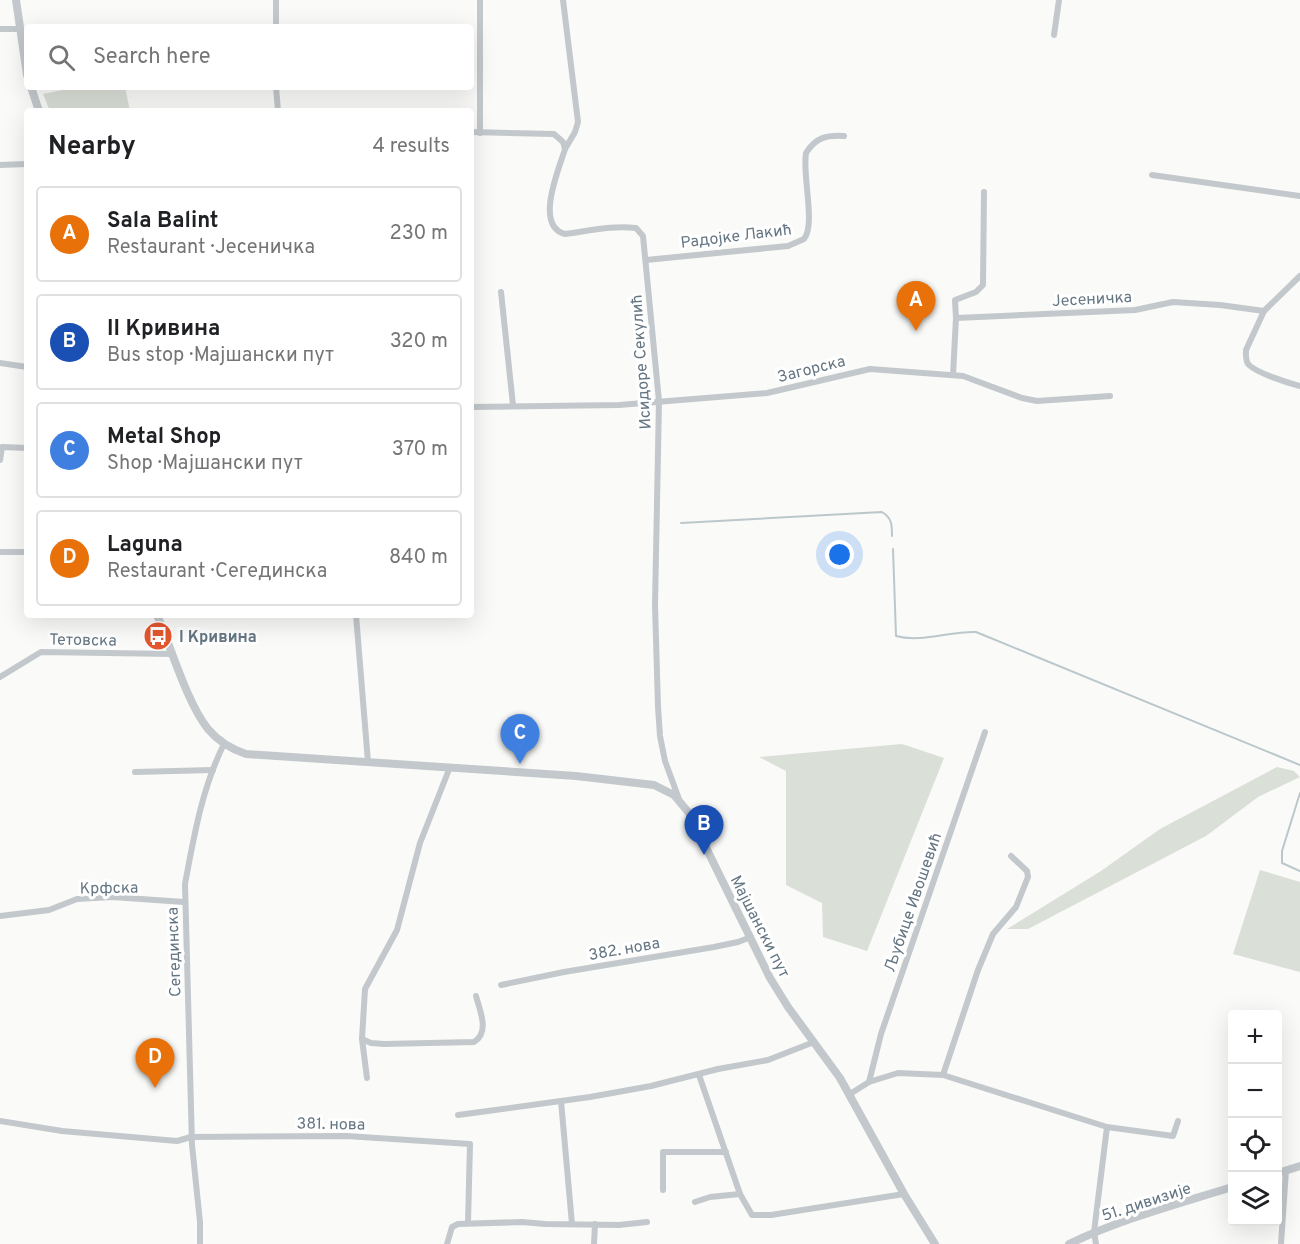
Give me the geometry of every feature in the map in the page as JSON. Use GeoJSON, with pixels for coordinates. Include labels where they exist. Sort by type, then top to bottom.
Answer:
{"type":"FeatureCollection","features":[{"type":"Feature","properties":{"kind":"street"},"geometry":{"type":"LineString","coordinates":[[16,0],[24,52]]}},
{"type":"Feature","properties":{"kind":"street"},"geometry":{"type":"LineString","coordinates":[[276,0],[276,24]]}},
{"type":"Feature","properties":{"kind":"street"},"geometry":{"type":"LineString","coordinates":[[480,0],[480,133]]}},
{"type":"Feature","properties":{"kind":"street"},"geometry":{"type":"LineString","coordinates":[[562,0],[578,122],[565,149]]}},
{"type":"Feature","properties":{"kind":"street"},"geometry":{"type":"LineString","coordinates":[[1054,35],[1059,0]]}},
{"type":"Feature","properties":{"kind":"street"},"geometry":{"type":"LineString","coordinates":[[0,29],[21,29]]}},
{"type":"Feature","properties":{"kind":"street"},"geometry":{"type":"LineString","coordinates":[[32,90],[38,108]]}},
{"type":"Feature","properties":{"kind":"street"},"geometry":{"type":"LineString","coordinates":[[276,90],[278,108]]}},
{"type":"Feature","properties":{"kind":"street"},"geometry":{"type":"LineString","coordinates":[[474,132],[554,134],[564,142],[565,149]]}},
{"type":"Feature","properties":{"kind":"street","name":"Радојке Лакић"},"geometry":{"type":"LineString","coordinates":[[646,260],[788,246],[804,239],[810,228],[804,172],[806,153],[821,138],[830,135],[844,136]]}},
{"type":"Feature","properties":{"kind":"street","name":"Исидоре Секулић"},"geometry":{"type":"LineString","coordinates":[[565,149],[552,194],[549,215],[554,228],[565,234],[613,227],[636,228],[643,236],[659,401],[655,605],[658,707],[665,761],[679,800]]}},
{"type":"Feature","properties":{"kind":"street"},"geometry":{"type":"LineString","coordinates":[[0,165],[24,164]]}},
{"type":"Feature","properties":{"kind":"street"},"geometry":{"type":"LineString","coordinates":[[1152,175],[1300,196]]}},
{"type":"Feature","properties":{"kind":"street"},"geometry":{"type":"LineString","coordinates":[[953,375],[955,370],[955,300],[976,292],[983,285],[984,192]]}},
{"type":"Feature","properties":{"kind":"street"},"geometry":{"type":"LineString","coordinates":[[1300,276],[1264,311],[1246,350],[1247,361],[1257,369],[1300,386]]}},
{"type":"Feature","properties":{"kind":"street"},"geometry":{"type":"LineString","coordinates":[[501,292],[513,405]]}},
{"type":"Feature","properties":{"kind":"street","name":"Јесеничка"},"geometry":{"type":"LineString","coordinates":[[956,318],[1135,310],[1173,302],[1264,311]]}},
{"type":"Feature","properties":{"kind":"street"},"geometry":{"type":"LineString","coordinates":[[0,363],[24,367]]}},
{"type":"Feature","properties":{"kind":"street","name":"Загорска"},"geometry":{"type":"LineString","coordinates":[[474,406],[619,405],[767,393],[870,369],[963,376],[1022,398],[1037,401],[1110,396]]}},
{"type":"Feature","properties":{"kind":"street"},"geometry":{"type":"LineString","coordinates":[[0,460],[2,447],[24,448]]}},
{"type":"Feature","properties":{"kind":"street"},"geometry":{"type":"LineString","coordinates":[[0,552],[24,552]]}},
{"type":"Feature","properties":{"kind":"street","name":"Мајшански пут"},"geometry":{"type":"LineString","coordinates":[[158,618],[200,716],[208,729],[224,744],[246,754],[576,776],[654,785],[668,790],[688,813],[770,978],[850,1094],[904,1194],[935,1244]]}},
{"type":"Feature","properties":{"kind":"street"},"geometry":{"type":"LineString","coordinates":[[356,618],[368,762]]}},
{"type":"Feature","properties":{"kind":"street","name":"Тетовска"},"geometry":{"type":"LineString","coordinates":[[0,677],[41,652],[173,654]]}},
{"type":"Feature","properties":{"kind":"street","name":"Љубице Ивошевић"},"geometry":{"type":"LineString","coordinates":[[869,1082],[881,1034],[985,732]]}},
{"type":"Feature","properties":{"kind":"street","name":"Сегединска"},"geometry":{"type":"LineString","coordinates":[[200,1244],[192,1137],[184,902],[190,848],[202,799],[224,744]]}},
{"type":"Feature","properties":{"kind":"street"},"geometry":{"type":"LineString","coordinates":[[367,1078],[362,1040],[365,989],[397,930],[420,843],[450,767]]}},
{"type":"Feature","properties":{"kind":"street"},"geometry":{"type":"LineString","coordinates":[[135,772],[213,770]]}},
{"type":"Feature","properties":{"kind":"street"},"geometry":{"type":"LineString","coordinates":[[944,1075],[978,970],[993,934],[1016,908],[1028,877],[1026,871],[1011,855]]}},
{"type":"Feature","properties":{"kind":"street","name":"Крфска"},"geometry":{"type":"LineString","coordinates":[[0,916],[49,910],[77,899],[112,897],[184,902]]}},
{"type":"Feature","properties":{"kind":"street","name":"382. нова"},"geometry":{"type":"LineString","coordinates":[[501,985],[714,947],[738,942],[750,936]]}},
{"type":"Feature","properties":{"kind":"street"},"geometry":{"type":"LineString","coordinates":[[362,1040],[384,1044],[474,1042],[481,1036],[483,1028],[476,996]]}},
{"type":"Feature","properties":{"kind":"street"},"geometry":{"type":"LineString","coordinates":[[458,1115],[618,1092],[768,1060],[814,1042]]}},
{"type":"Feature","properties":{"kind":"street"},"geometry":{"type":"LineString","coordinates":[[850,1094],[869,1082],[898,1073],[944,1075],[1107,1127],[1173,1136],[1178,1120]]}},
{"type":"Feature","properties":{"kind":"street"},"geometry":{"type":"LineString","coordinates":[[699,1075],[740,1194],[752,1215],[771,1215],[904,1194]]}},
{"type":"Feature","properties":{"kind":"street"},"geometry":{"type":"LineString","coordinates":[[561,1101],[572,1224]]}},
{"type":"Feature","properties":{"kind":"street"},"geometry":{"type":"LineString","coordinates":[[0,1121],[62,1131],[177,1142],[192,1137]]}},
{"type":"Feature","properties":{"kind":"street"},"geometry":{"type":"LineString","coordinates":[[1096,1244],[1094,1232],[1107,1127]]}},
{"type":"Feature","properties":{"kind":"street","name":"381. нова"},"geometry":{"type":"LineString","coordinates":[[192,1137],[346,1136],[470,1144],[468,1223]]}},
{"type":"Feature","properties":{"kind":"street"},"geometry":{"type":"LineString","coordinates":[[663,1190],[663,1152],[726,1152]]}},
{"type":"Feature","properties":{"kind":"street"},"geometry":{"type":"LineString","coordinates":[[1282,1171],[1300,1166]]}},
{"type":"Feature","properties":{"kind":"street"},"geometry":{"type":"LineString","coordinates":[[1281,1244],[1282,1172]]}},
{"type":"Feature","properties":{"kind":"street","name":"51. дивизије"},"geometry":{"type":"LineString","coordinates":[[1069,1244],[1094,1232],[1228,1189]]}},
{"type":"Feature","properties":{"kind":"street"},"geometry":{"type":"LineString","coordinates":[[696,1202],[710,1197],[740,1194]]}},
{"type":"Feature","properties":{"kind":"street"},"geometry":{"type":"LineString","coordinates":[[447,1244],[452,1227],[458,1224],[522,1222],[619,1225],[646,1221]]}},
{"type":"Feature","properties":{"kind":"street"},"geometry":{"type":"LineString","coordinates":[[594,1244],[595,1224]]}},
{"type":"Feature","properties":{"kind":"shaded area"},"geometry":{"type":"Polygon","coordinates":[[[62,90],[126,90],[129,108],[49,108],[43,94],[62,90]]]}},
{"type":"Feature","properties":{"kind":"shaded area"},"geometry":{"type":"Polygon","coordinates":[[[902,744],[944,758],[867,951],[823,937],[822,903],[786,885],[786,771],[759,757],[902,744]]]}},
{"type":"Feature","properties":{"kind":"shaded area"},"geometry":{"type":"Polygon","coordinates":[[[1277,767],[1294,771],[1300,777],[1258,797],[1206,836],[1028,929],[1007,929],[1101,871],[1160,829],[1277,767]]]}},
{"type":"Feature","properties":{"kind":"shaded area"},"geometry":{"type":"Polygon","coordinates":[[[1260,870],[1300,882],[1300,972],[1233,954],[1260,870]]]}},
{"type":"Feature","properties":{"kind":"waterway"},"geometry":{"type":"LineString","coordinates":[[681,523],[882,512],[891,522],[892,536]]}},
{"type":"Feature","properties":{"kind":"waterway"},"geometry":{"type":"LineString","coordinates":[[893,549],[896,636],[925,638],[976,632],[1300,765]]}},
{"type":"Feature","properties":{"kind":"waterway"},"geometry":{"type":"LineString","coordinates":[[1300,793],[1282,851],[1282,863],[1300,871]]}},
{"type":"Feature","properties":{"kind":"place","name":"Sala Balint"},"geometry":{"type":"Point","coordinates":[916,331]}},
{"type":"Feature","properties":{"kind":"place","name":"I Кривина"},"geometry":{"type":"Point","coordinates":[158,636]}},
{"type":"Feature","properties":{"kind":"place","name":"Metal Shop"},"geometry":{"type":"Point","coordinates":[520,764]}},
{"type":"Feature","properties":{"kind":"place","name":"II Кривина"},"geometry":{"type":"Point","coordinates":[704,855]}},
{"type":"Feature","properties":{"kind":"place","name":"Laguna"},"geometry":{"type":"Point","coordinates":[155,1088]}}]}
